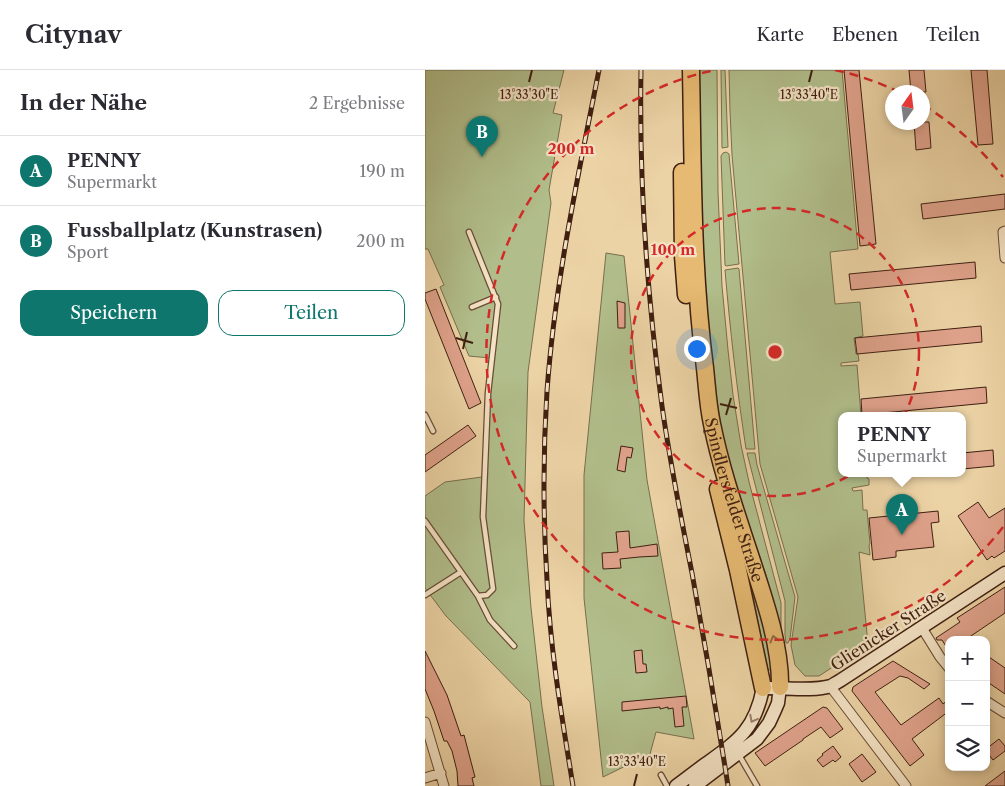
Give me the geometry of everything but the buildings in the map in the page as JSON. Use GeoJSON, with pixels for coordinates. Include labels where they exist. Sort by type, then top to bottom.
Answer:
{"type":"FeatureCollection","features":[{"type":"Feature","properties":{"kind":"highway","name":"Spindlersfelder Straße"},"geometry":{"type":"LineString","coordinates":[[680,70],[683,256],[690,338],[702,426],[738,570],[763,688]]}},
{"type":"Feature","properties":{"kind":"highway","name":"Spindlersfelder Straße"},"geometry":{"type":"LineString","coordinates":[[691,70],[695,256],[701,336],[712,423],[727,487],[763,595],[776,648],[780,687]]}},
{"type":"Feature","properties":{"kind":"street"},"geometry":{"type":"LineString","coordinates":[[1005,231],[1003,232],[1005,258]]}},
{"type":"Feature","properties":{"kind":"street","name":"Glienicker Straße"},"geometry":{"type":"LineString","coordinates":[[763,688],[805,689],[830,686],[1005,573]]}},
{"type":"Feature","properties":{"kind":"street"},"geometry":{"type":"LineString","coordinates":[[922,628],[945,663]]}},
{"type":"Feature","properties":{"kind":"street"},"geometry":{"type":"LineString","coordinates":[[830,686],[906,786]]}},
{"type":"Feature","properties":{"kind":"street"},"geometry":{"type":"LineString","coordinates":[[676,786],[735,749],[757,739],[769,723],[778,703],[780,687]]}},
{"type":"Feature","properties":{"kind":"street"},"geometry":{"type":"LineString","coordinates":[[695,786],[728,762],[739,739],[749,726],[757,710],[763,688]]}},
{"type":"Feature","properties":{"kind":"street"},"geometry":{"type":"LineString","coordinates":[[990,704],[1005,713]]}},
{"type":"Feature","properties":{"kind":"street"},"geometry":{"type":"LineString","coordinates":[[425,722],[444,786]]}},
{"type":"Feature","properties":{"kind":"street"},"geometry":{"type":"LineString","coordinates":[[425,778],[441,773]]}},
{"type":"Feature","properties":{"kind":"lane"},"geometry":{"type":"LineString","coordinates":[[469,232],[498,304],[488,393],[483,517],[493,589],[487,595],[478,596]]}},
{"type":"Feature","properties":{"kind":"lane"},"geometry":{"type":"LineString","coordinates":[[472,307],[496,297]]}},
{"type":"Feature","properties":{"kind":"lane"},"geometry":{"type":"LineString","coordinates":[[425,415],[433,431]]}},
{"type":"Feature","properties":{"kind":"lane"},"geometry":{"type":"LineString","coordinates":[[425,521],[478,596],[490,620],[514,646]]}},
{"type":"Feature","properties":{"kind":"lane"},"geometry":{"type":"LineString","coordinates":[[425,595],[461,572]]}},
{"type":"Feature","properties":{"kind":"lane"},"geometry":{"type":"LineString","coordinates":[[735,749],[757,786]]}},
{"type":"Feature","properties":{"kind":"lane"},"geometry":{"type":"LineString","coordinates":[[661,775],[667,786]]}},
{"type":"Feature","properties":{"kind":"green space"},"geometry":{"type":"Polygon","coordinates":[[[425,70],[564,70],[553,113],[562,115],[549,190],[551,203],[528,372],[524,521],[542,707],[554,786],[541,786],[530,702],[446,616],[425,588],[425,496],[445,482],[482,477],[488,414],[490,358],[469,356],[440,287],[444,285],[428,249],[425,249],[425,70]]]}},
{"type":"Feature","properties":{"kind":"green space"},"geometry":{"type":"Polygon","coordinates":[[[696,70],[717,70],[718,192],[722,286],[733,395],[749,482],[781,603],[781,643],[766,575],[733,478],[722,432],[713,377],[701,272],[696,70]]]}},
{"type":"Feature","properties":{"kind":"green space"},"geometry":{"type":"Polygon","coordinates":[[[721,70],[725,70],[728,147],[722,148],[721,70]]]}},
{"type":"Feature","properties":{"kind":"green space"},"geometry":{"type":"Polygon","coordinates":[[[729,70],[842,70],[858,249],[830,252],[835,304],[860,302],[863,336],[854,338],[859,361],[841,363],[841,366],[857,365],[861,412],[838,412],[838,477],[867,477],[869,479],[869,485],[852,488],[853,491],[862,490],[863,510],[867,510],[870,555],[859,552],[868,644],[819,676],[805,676],[795,665],[791,645],[798,597],[760,464],[732,155],[729,70]]]}},
{"type":"Feature","properties":{"kind":"green space"},"geometry":{"type":"Polygon","coordinates":[[[726,152],[729,154],[739,264],[726,266],[721,156],[726,152]]]}},
{"type":"Feature","properties":{"kind":"green space"},"geometry":{"type":"Polygon","coordinates":[[[606,253],[624,256],[647,480],[694,739],[656,732],[650,754],[603,777],[584,598],[584,475],[606,253]]]}},
{"type":"Feature","properties":{"kind":"green space"},"geometry":{"type":"Polygon","coordinates":[[[738,268],[755,449],[746,449],[731,337],[725,270],[738,268]]]}},
{"type":"Feature","properties":{"kind":"green space"},"geometry":{"type":"Polygon","coordinates":[[[747,453],[755,453],[795,597],[788,643],[786,643],[785,635],[785,601],[747,453]]]}},
{"type":"Feature","properties":{"kind":"green space"},"geometry":{"type":"Polygon","coordinates":[[[740,543],[753,578],[774,669],[768,670],[750,581],[740,543]]]}},
{"type":"Feature","properties":{"kind":"railway"},"geometry":{"type":"LineString","coordinates":[[573,786],[551,632],[544,509],[544,461],[547,391],[561,269],[599,70]]}},
{"type":"Feature","properties":{"kind":"railway"},"geometry":{"type":"LineString","coordinates":[[641,70],[641,154],[645,238],[662,406],[702,626],[728,786]]}},
{"type":"Feature","properties":{"kind":"place","name":"Fussballplatz (Kunstrasen)"},"geometry":{"type":"Point","coordinates":[482,157]}},
{"type":"Feature","properties":{"kind":"place","name":"PENNY"},"geometry":{"type":"Point","coordinates":[902,535]}}]}
